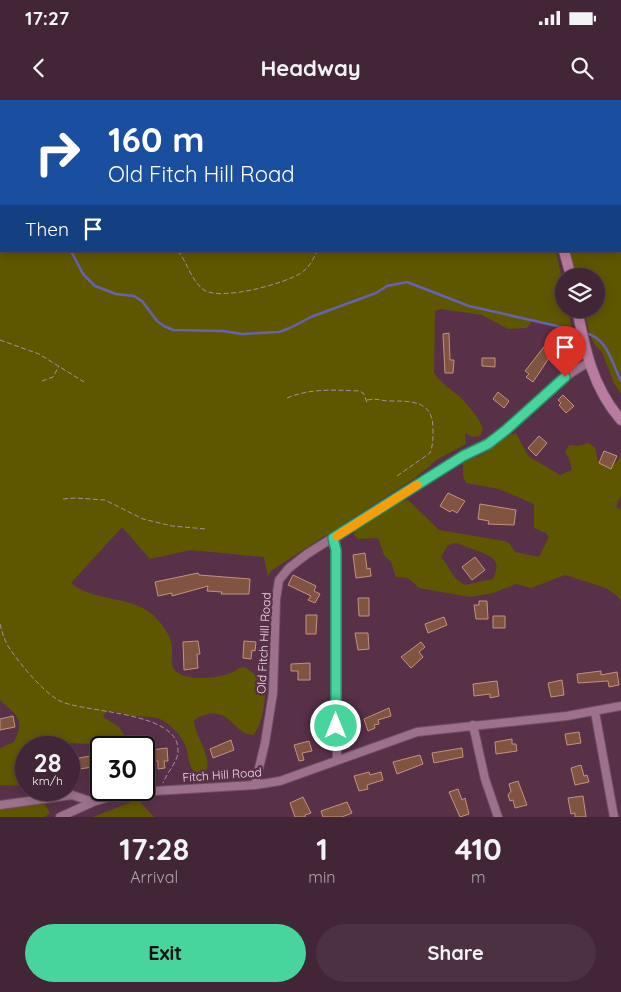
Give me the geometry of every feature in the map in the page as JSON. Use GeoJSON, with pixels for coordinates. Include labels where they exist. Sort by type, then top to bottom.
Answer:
{"type":"FeatureCollection","features":[{"type":"Feature","properties":{"kind":"main road"},"geometry":{"type":"LineString","coordinates":[[564,252],[569,268]]}},
{"type":"Feature","properties":{"kind":"main road"},"geometry":{"type":"LineString","coordinates":[[579,318],[588,363],[606,400],[621,420]]}},
{"type":"Feature","properties":{"kind":"street","name":"Old Fitch Hill Road"},"geometry":{"type":"LineString","coordinates":[[255,785],[265,743],[273,693],[279,580],[289,568],[333,538],[463,456],[488,444],[573,370],[588,363]]}},
{"type":"Feature","properties":{"kind":"street"},"geometry":{"type":"LineString","coordinates":[[333,538],[336,550],[337,759]]}},
{"type":"Feature","properties":{"kind":"street","name":"Fitch Hill Road"},"geometry":{"type":"LineString","coordinates":[[60,817],[93,802],[121,793],[255,785],[280,781],[337,759],[417,732],[595,712],[621,706]]}},
{"type":"Feature","properties":{"kind":"street"},"geometry":{"type":"LineString","coordinates":[[595,712],[614,817]]}},
{"type":"Feature","properties":{"kind":"street"},"geometry":{"type":"LineString","coordinates":[[473,725],[485,779],[498,817]]}},
{"type":"Feature","properties":{"kind":"street"},"geometry":{"type":"LineString","coordinates":[[0,805],[72,795],[93,802]]}},
{"type":"Feature","properties":{"kind":"path"},"geometry":{"type":"LineString","coordinates":[[179,252],[200,287],[210,293],[222,294],[244,291],[296,276],[309,266],[316,252]]}},
{"type":"Feature","properties":{"kind":"path"},"geometry":{"type":"LineString","coordinates":[[0,340],[36,353],[84,382]]}},
{"type":"Feature","properties":{"kind":"path"},"geometry":{"type":"LineString","coordinates":[[42,381],[53,376],[59,366]]}},
{"type":"Feature","properties":{"kind":"path"},"geometry":{"type":"LineString","coordinates":[[287,398],[299,393],[322,390],[360,391],[364,394],[368,403]]}},
{"type":"Feature","properties":{"kind":"path"},"geometry":{"type":"LineString","coordinates":[[367,400],[377,398],[389,402],[404,401],[423,406],[431,414],[433,437],[430,453],[397,476]]}},
{"type":"Feature","properties":{"kind":"path"},"geometry":{"type":"LineString","coordinates":[[63,499],[105,500],[143,520],[172,526],[206,529]]}},
{"type":"Feature","properties":{"kind":"path"},"geometry":{"type":"LineString","coordinates":[[0,624],[12,652],[50,694],[60,701],[74,706],[136,716],[173,735],[178,745],[178,755],[166,776],[162,790]]}},
{"type":"Feature","properties":{"kind":"shaded area"},"geometry":{"type":"Polygon","coordinates":[[[0,252],[556,252],[560,268],[555,268],[555,318],[570,318],[572,330],[532,321],[527,328],[508,329],[482,315],[441,309],[435,311],[434,373],[473,412],[483,429],[480,436],[473,437],[465,433],[466,444],[438,459],[415,478],[272,570],[268,576],[264,557],[190,550],[150,559],[122,527],[71,583],[90,593],[132,604],[152,614],[162,624],[171,642],[173,667],[177,673],[187,677],[200,678],[226,675],[244,667],[252,672],[260,680],[265,697],[259,726],[253,735],[241,731],[222,715],[208,714],[194,721],[208,762],[207,769],[203,775],[194,771],[191,767],[187,749],[178,733],[157,718],[132,716],[119,712],[105,713],[103,717],[119,727],[125,736],[90,736],[90,744],[80,744],[80,736],[17,736],[19,722],[15,714],[0,700],[0,252]]]}},
{"type":"Feature","properties":{"kind":"shaded area"},"geometry":{"type":"Polygon","coordinates":[[[570,252],[621,252],[621,394],[614,383],[602,352],[595,345],[590,335],[586,318],[605,318],[605,268],[574,268],[570,252]]]}},
{"type":"Feature","properties":{"kind":"shaded area"},"geometry":{"type":"Polygon","coordinates":[[[516,433],[528,456],[560,475],[572,470],[569,458],[565,452],[569,445],[577,446],[589,443],[595,448],[598,461],[610,466],[617,462],[621,456],[621,496],[616,507],[621,510],[621,601],[606,588],[565,575],[531,588],[516,584],[493,593],[470,597],[419,588],[408,578],[396,577],[391,562],[384,555],[378,538],[358,539],[354,535],[355,530],[396,504],[408,500],[439,530],[504,541],[509,543],[515,552],[539,557],[549,537],[546,533],[534,528],[534,504],[499,489],[466,483],[463,476],[463,463],[483,454],[509,435],[516,433]],[[458,544],[448,545],[441,557],[456,579],[465,585],[493,579],[497,567],[492,557],[458,544]]]}},
{"type":"Feature","properties":{"kind":"shaded area"},"geometry":{"type":"Polygon","coordinates":[[[15,740],[15,786],[0,785],[0,748],[15,740]]]}},
{"type":"Feature","properties":{"kind":"shaded area"},"geometry":{"type":"Polygon","coordinates":[[[134,801],[139,801],[154,817],[93,817],[134,801]]]}},
{"type":"Feature","properties":{"kind":"shaded area"},"geometry":{"type":"Polygon","coordinates":[[[39,802],[44,803],[50,813],[44,817],[0,817],[0,809],[39,802]]]}},
{"type":"Feature","properties":{"kind":"building"},"geometry":{"type":"Polygon","coordinates":[[[449,333],[450,360],[454,360],[453,373],[445,373],[443,334],[449,333]]]}},
{"type":"Feature","properties":{"kind":"building"},"geometry":{"type":"Polygon","coordinates":[[[547,343],[555,349],[533,382],[526,377],[529,374],[525,371],[547,343]]]}},
{"type":"Feature","properties":{"kind":"building"},"geometry":{"type":"Polygon","coordinates":[[[482,358],[495,358],[495,367],[482,366],[482,358]]]}},
{"type":"Feature","properties":{"kind":"building"},"geometry":{"type":"Polygon","coordinates":[[[498,392],[509,401],[504,408],[493,399],[498,392]]]}},
{"type":"Feature","properties":{"kind":"building"},"geometry":{"type":"Polygon","coordinates":[[[563,395],[574,406],[566,413],[559,405],[561,403],[558,400],[563,395]]]}},
{"type":"Feature","properties":{"kind":"building"},"geometry":{"type":"Polygon","coordinates":[[[539,436],[547,443],[536,456],[528,448],[539,436]]]}},
{"type":"Feature","properties":{"kind":"building"},"geometry":{"type":"Polygon","coordinates":[[[604,451],[617,456],[611,469],[599,463],[604,451]]]}},
{"type":"Feature","properties":{"kind":"building"},"geometry":{"type":"Polygon","coordinates":[[[448,493],[465,501],[457,513],[452,510],[450,512],[440,506],[448,493]]]}},
{"type":"Feature","properties":{"kind":"building"},"geometry":{"type":"Polygon","coordinates":[[[480,504],[516,510],[514,525],[488,524],[489,521],[478,519],[480,504]]]}},
{"type":"Feature","properties":{"kind":"building"},"geometry":{"type":"Polygon","coordinates":[[[365,553],[367,569],[370,568],[371,576],[356,578],[353,555],[365,553]]]}},
{"type":"Feature","properties":{"kind":"building"},"geometry":{"type":"Polygon","coordinates":[[[475,557],[485,570],[472,580],[462,567],[475,557]]]}},
{"type":"Feature","properties":{"kind":"building"},"geometry":{"type":"Polygon","coordinates":[[[198,573],[199,575],[250,579],[249,594],[221,594],[222,592],[207,591],[208,586],[172,596],[172,593],[158,596],[155,582],[198,573]]]}},
{"type":"Feature","properties":{"kind":"building"},"geometry":{"type":"Polygon","coordinates":[[[293,575],[316,586],[314,591],[320,594],[315,603],[308,600],[311,596],[288,585],[293,575]]]}},
{"type":"Feature","properties":{"kind":"building"},"geometry":{"type":"Polygon","coordinates":[[[358,598],[369,598],[369,616],[359,616],[358,598]]]}},
{"type":"Feature","properties":{"kind":"building"},"geometry":{"type":"Polygon","coordinates":[[[479,601],[487,601],[488,619],[476,619],[474,605],[479,605],[479,601]]]}},
{"type":"Feature","properties":{"kind":"building"},"geometry":{"type":"Polygon","coordinates":[[[306,615],[317,615],[316,634],[306,634],[306,615]]]}},
{"type":"Feature","properties":{"kind":"building"},"geometry":{"type":"Polygon","coordinates":[[[493,616],[505,616],[505,628],[493,628],[493,616]]]}},
{"type":"Feature","properties":{"kind":"building"},"geometry":{"type":"Polygon","coordinates":[[[444,617],[447,625],[428,633],[425,624],[444,617]]]}},
{"type":"Feature","properties":{"kind":"building"},"geometry":{"type":"Polygon","coordinates":[[[355,633],[368,633],[369,649],[358,650],[355,633]]]}},
{"type":"Feature","properties":{"kind":"building"},"geometry":{"type":"Polygon","coordinates":[[[198,641],[200,654],[197,654],[198,668],[184,670],[183,642],[198,641]]]}},
{"type":"Feature","properties":{"kind":"building"},"geometry":{"type":"Polygon","coordinates":[[[244,641],[256,642],[255,651],[252,650],[251,659],[243,658],[244,641]]]}},
{"type":"Feature","properties":{"kind":"building"},"geometry":{"type":"Polygon","coordinates":[[[421,642],[425,647],[419,652],[423,657],[411,668],[401,657],[421,642]]]}},
{"type":"Feature","properties":{"kind":"building"},"geometry":{"type":"Polygon","coordinates":[[[310,663],[310,680],[298,680],[298,671],[291,671],[291,664],[310,663]]]}},
{"type":"Feature","properties":{"kind":"building"},"geometry":{"type":"Polygon","coordinates":[[[601,671],[601,675],[617,672],[619,685],[609,687],[608,681],[578,683],[577,674],[601,671]]]}},
{"type":"Feature","properties":{"kind":"building"},"geometry":{"type":"Polygon","coordinates":[[[562,680],[564,695],[551,697],[548,683],[562,680]]]}},
{"type":"Feature","properties":{"kind":"building"},"geometry":{"type":"Polygon","coordinates":[[[497,681],[499,696],[490,698],[490,694],[474,696],[473,684],[497,681]]]}},
{"type":"Feature","properties":{"kind":"building"},"geometry":{"type":"Polygon","coordinates":[[[389,708],[391,716],[378,720],[379,724],[374,725],[375,728],[368,731],[364,719],[389,708]]]}},
{"type":"Feature","properties":{"kind":"building"},"geometry":{"type":"Polygon","coordinates":[[[13,716],[15,727],[0,730],[0,719],[13,716]]]}},
{"type":"Feature","properties":{"kind":"building"},"geometry":{"type":"Polygon","coordinates":[[[579,732],[581,743],[567,745],[565,734],[579,732]]]}},
{"type":"Feature","properties":{"kind":"building"},"geometry":{"type":"Polygon","coordinates":[[[512,739],[512,744],[516,744],[517,751],[496,754],[495,742],[512,739]]]}},
{"type":"Feature","properties":{"kind":"building"},"geometry":{"type":"Polygon","coordinates":[[[231,740],[234,750],[213,758],[210,749],[231,740]]]}},
{"type":"Feature","properties":{"kind":"building"},"geometry":{"type":"Polygon","coordinates":[[[309,741],[312,751],[302,753],[304,760],[299,761],[294,745],[309,741]]]}},
{"type":"Feature","properties":{"kind":"building"},"geometry":{"type":"Polygon","coordinates":[[[167,748],[168,761],[164,761],[165,768],[158,769],[158,761],[155,761],[155,750],[167,748]]]}},
{"type":"Feature","properties":{"kind":"building"},"geometry":{"type":"Polygon","coordinates":[[[462,748],[463,757],[434,763],[432,753],[462,748]]]}},
{"type":"Feature","properties":{"kind":"building"},"geometry":{"type":"Polygon","coordinates":[[[420,755],[423,764],[397,774],[393,762],[420,755]]]}},
{"type":"Feature","properties":{"kind":"building"},"geometry":{"type":"Polygon","coordinates":[[[90,756],[90,767],[80,769],[80,758],[90,756]]]}},
{"type":"Feature","properties":{"kind":"building"},"geometry":{"type":"Polygon","coordinates":[[[581,765],[584,776],[587,775],[589,782],[575,785],[571,768],[581,765]]]}},
{"type":"Feature","properties":{"kind":"building"},"geometry":{"type":"Polygon","coordinates":[[[369,772],[370,775],[381,772],[383,780],[367,785],[368,789],[359,791],[354,776],[369,772]]]}},
{"type":"Feature","properties":{"kind":"building"},"geometry":{"type":"Polygon","coordinates":[[[518,781],[527,805],[515,808],[513,800],[510,801],[508,795],[511,791],[509,784],[518,781]]]}},
{"type":"Feature","properties":{"kind":"building"},"geometry":{"type":"Polygon","coordinates":[[[458,789],[462,800],[465,798],[469,814],[460,817],[449,792],[458,789]]]}},
{"type":"Feature","properties":{"kind":"building"},"geometry":{"type":"Polygon","coordinates":[[[583,796],[586,817],[575,817],[575,813],[571,814],[568,798],[583,796]]]}},
{"type":"Feature","properties":{"kind":"building"},"geometry":{"type":"Polygon","coordinates":[[[303,797],[311,813],[305,815],[305,817],[295,817],[290,803],[303,797]]]}},
{"type":"Feature","properties":{"kind":"building"},"geometry":{"type":"Polygon","coordinates":[[[347,802],[352,813],[342,817],[323,817],[321,811],[347,802]]]}},
{"type":"Feature","properties":{"kind":"waterway"},"geometry":{"type":"LineString","coordinates":[[72,252],[83,274],[95,286],[116,294],[134,296],[142,301],[157,321],[173,330],[223,331],[242,334],[279,332],[311,317],[376,293],[387,286],[407,282],[469,306],[579,331]]}},
{"type":"Feature","properties":{"kind":"waterway"},"geometry":{"type":"LineString","coordinates":[[585,333],[592,335],[604,345],[621,381]]}},
{"type":"Feature","properties":{"kind":"slow traffic"},"geometry":{"type":"LineString","coordinates":[[337,536],[417,485]]}},
{"type":"Feature","properties":{"kind":"route"},"geometry":{"type":"LineString","coordinates":[[336,726],[336,550],[333,538],[463,456],[488,444],[565,377]]}}]}
